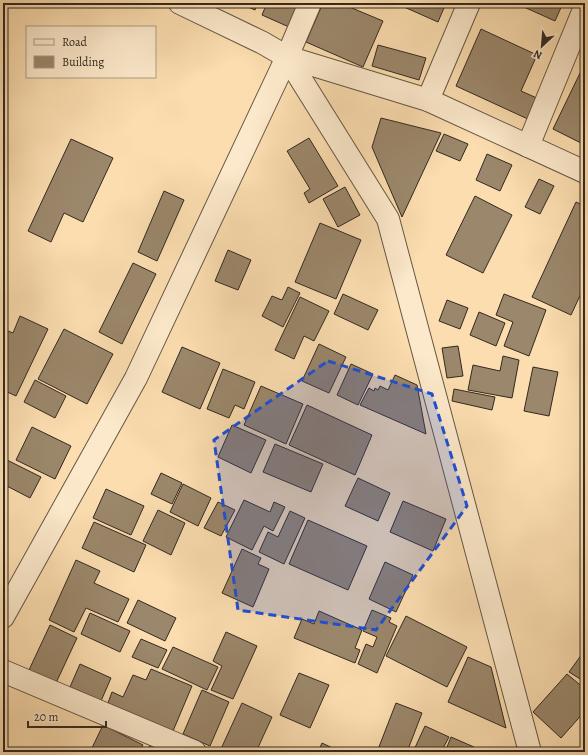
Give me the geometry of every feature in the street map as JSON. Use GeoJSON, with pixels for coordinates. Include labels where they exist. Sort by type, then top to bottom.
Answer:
{"type":"FeatureCollection","features":[{"type":"Feature","properties":{"kind":"street"},"geometry":{"type":"LineString","coordinates":[[180,3],[264,43],[288,57],[428,100],[585,172]]}},
{"type":"Feature","properties":{"kind":"street"},"geometry":{"type":"LineString","coordinates":[[3,617],[136,378],[288,57],[310,3]]}},
{"type":"Feature","properties":{"kind":"street"},"geometry":{"type":"LineString","coordinates":[[428,100],[468,3]]}},
{"type":"Feature","properties":{"kind":"street"},"geometry":{"type":"LineString","coordinates":[[528,146],[585,7]]}},
{"type":"Feature","properties":{"kind":"street"},"geometry":{"type":"LineString","coordinates":[[288,57],[388,219],[530,752]]}},
{"type":"Feature","properties":{"kind":"street"},"geometry":{"type":"LineString","coordinates":[[3,671],[195,752]]}},
{"type":"Feature","properties":{"kind":"highlighted area"},"geometry":{"type":"Polygon","coordinates":[[[328,361],[432,394],[467,506],[376,630],[238,610],[214,440],[328,361]]]}},
{"type":"Feature","properties":{"kind":"building"},"geometry":{"type":"Polygon","coordinates":[[[239,3],[258,3],[255,10],[239,3]]]}},
{"type":"Feature","properties":{"kind":"building"},"geometry":{"type":"Polygon","coordinates":[[[267,3],[287,3],[298,8],[289,27],[262,15],[267,3]]]}},
{"type":"Feature","properties":{"kind":"building"},"geometry":{"type":"Polygon","coordinates":[[[323,3],[340,3],[383,21],[363,67],[306,42],[323,3]]]}},
{"type":"Feature","properties":{"kind":"building"},"geometry":{"type":"Polygon","coordinates":[[[395,3],[446,3],[438,22],[395,3]]]}},
{"type":"Feature","properties":{"kind":"building"},"geometry":{"type":"Polygon","coordinates":[[[515,3],[563,3],[555,21],[515,3]]]}},
{"type":"Feature","properties":{"kind":"building"},"geometry":{"type":"Polygon","coordinates":[[[481,29],[537,55],[521,91],[539,99],[530,120],[456,86],[481,29]]]}},
{"type":"Feature","properties":{"kind":"building"},"geometry":{"type":"Polygon","coordinates":[[[378,45],[426,58],[419,80],[372,66],[378,45]]]}},
{"type":"Feature","properties":{"kind":"building"},"geometry":{"type":"Polygon","coordinates":[[[582,69],[585,71],[585,145],[553,129],[582,69]]]}},
{"type":"Feature","properties":{"kind":"building"},"geometry":{"type":"Polygon","coordinates":[[[381,118],[441,133],[402,217],[372,147],[381,118]]]}},
{"type":"Feature","properties":{"kind":"building"},"geometry":{"type":"Polygon","coordinates":[[[444,134],[468,144],[460,161],[436,151],[444,134]]]}},
{"type":"Feature","properties":{"kind":"building"},"geometry":{"type":"Polygon","coordinates":[[[309,138],[338,186],[309,203],[304,193],[310,189],[287,151],[309,138]]]}},
{"type":"Feature","properties":{"kind":"building"},"geometry":{"type":"Polygon","coordinates":[[[71,139],[113,158],[83,222],[64,213],[51,242],[28,231],[71,139]]]}},
{"type":"Feature","properties":{"kind":"building"},"geometry":{"type":"Polygon","coordinates":[[[487,154],[512,165],[500,191],[476,180],[487,154]]]}},
{"type":"Feature","properties":{"kind":"building"},"geometry":{"type":"Polygon","coordinates":[[[539,179],[554,186],[540,214],[525,207],[539,179]]]}},
{"type":"Feature","properties":{"kind":"building"},"geometry":{"type":"Polygon","coordinates":[[[345,187],[360,215],[338,227],[323,199],[345,187]]]}},
{"type":"Feature","properties":{"kind":"building"},"geometry":{"type":"Polygon","coordinates":[[[164,191],[184,200],[157,261],[138,252],[164,191]]]}},
{"type":"Feature","properties":{"kind":"building"},"geometry":{"type":"Polygon","coordinates":[[[475,196],[512,215],[483,273],[446,255],[475,196]]]}},
{"type":"Feature","properties":{"kind":"building"},"geometry":{"type":"Polygon","coordinates":[[[576,202],[585,206],[585,285],[571,315],[532,297],[576,202]]]}},
{"type":"Feature","properties":{"kind":"building"},"geometry":{"type":"Polygon","coordinates":[[[320,223],[361,240],[336,299],[295,282],[320,223]]]}},
{"type":"Feature","properties":{"kind":"building"},"geometry":{"type":"Polygon","coordinates":[[[228,250],[251,260],[238,290],[215,281],[228,250]]]}},
{"type":"Feature","properties":{"kind":"building"},"geometry":{"type":"Polygon","coordinates":[[[133,263],[156,274],[122,344],[99,332],[133,263]]]}},
{"type":"Feature","properties":{"kind":"building"},"geometry":{"type":"Polygon","coordinates":[[[288,287],[300,293],[283,327],[262,316],[272,296],[282,300],[288,287]]]}},
{"type":"Feature","properties":{"kind":"building"},"geometry":{"type":"Polygon","coordinates":[[[343,294],[378,310],[368,330],[334,314],[343,294]]]}},
{"type":"Feature","properties":{"kind":"building"},"geometry":{"type":"Polygon","coordinates":[[[504,294],[546,310],[529,356],[504,346],[513,322],[496,315],[504,294]]]}},
{"type":"Feature","properties":{"kind":"building"},"geometry":{"type":"Polygon","coordinates":[[[300,297],[329,311],[314,341],[304,336],[294,359],[275,350],[300,297]]]}},
{"type":"Feature","properties":{"kind":"building"},"geometry":{"type":"Polygon","coordinates":[[[447,300],[468,308],[460,329],[439,321],[447,300]]]}},
{"type":"Feature","properties":{"kind":"building"},"geometry":{"type":"Polygon","coordinates":[[[479,312],[505,323],[496,346],[470,335],[479,312]]]}},
{"type":"Feature","properties":{"kind":"building"},"geometry":{"type":"Polygon","coordinates":[[[20,316],[48,329],[16,396],[3,390],[3,329],[13,333],[20,316]]]}},
{"type":"Feature","properties":{"kind":"building"},"geometry":{"type":"Polygon","coordinates":[[[64,329],[113,354],[87,404],[38,379],[64,329]]]}},
{"type":"Feature","properties":{"kind":"building"},"geometry":{"type":"Polygon","coordinates":[[[319,344],[346,357],[329,393],[302,381],[319,344]]]}},
{"type":"Feature","properties":{"kind":"building"},"geometry":{"type":"Polygon","coordinates":[[[458,346],[463,376],[447,378],[442,348],[458,346]]]}},
{"type":"Feature","properties":{"kind":"building"},"geometry":{"type":"Polygon","coordinates":[[[182,347],[220,363],[200,409],[162,392],[182,347]]]}},
{"type":"Feature","properties":{"kind":"building"},"geometry":{"type":"Polygon","coordinates":[[[503,356],[519,360],[512,398],[468,390],[473,365],[500,371],[503,356]]]}},
{"type":"Feature","properties":{"kind":"building"},"geometry":{"type":"Polygon","coordinates":[[[351,364],[373,374],[358,405],[337,395],[351,364]]]}},
{"type":"Feature","properties":{"kind":"building"},"geometry":{"type":"Polygon","coordinates":[[[533,367],[558,372],[549,416],[524,411],[533,367]]]}},
{"type":"Feature","properties":{"kind":"building"},"geometry":{"type":"Polygon","coordinates":[[[223,369],[255,382],[244,409],[235,405],[229,418],[207,409],[223,369]]]}},
{"type":"Feature","properties":{"kind":"building"},"geometry":{"type":"Polygon","coordinates":[[[395,375],[417,385],[426,434],[360,405],[369,388],[374,391],[375,388],[378,390],[380,386],[388,390],[395,375]]]}},
{"type":"Feature","properties":{"kind":"building"},"geometry":{"type":"Polygon","coordinates":[[[35,380],[66,396],[55,418],[24,402],[35,380]]]}},
{"type":"Feature","properties":{"kind":"building"},"geometry":{"type":"Polygon","coordinates":[[[261,386],[303,404],[286,444],[244,425],[261,386]]]}},
{"type":"Feature","properties":{"kind":"building"},"geometry":{"type":"Polygon","coordinates":[[[454,389],[495,397],[492,410],[452,401],[454,389]]]}},
{"type":"Feature","properties":{"kind":"building"},"geometry":{"type":"Polygon","coordinates":[[[307,405],[372,435],[355,475],[289,445],[307,405]]]}},
{"type":"Feature","properties":{"kind":"building"},"geometry":{"type":"Polygon","coordinates":[[[232,425],[266,440],[251,473],[218,457],[232,425]]]}},
{"type":"Feature","properties":{"kind":"building"},"geometry":{"type":"Polygon","coordinates":[[[32,427],[71,446],[55,479],[16,460],[32,427]]]}},
{"type":"Feature","properties":{"kind":"building"},"geometry":{"type":"Polygon","coordinates":[[[275,444],[323,464],[311,492],[263,472],[275,444]]]}},
{"type":"Feature","properties":{"kind":"building"},"geometry":{"type":"Polygon","coordinates":[[[3,458],[41,477],[30,498],[3,484],[3,458]]]}},
{"type":"Feature","properties":{"kind":"building"},"geometry":{"type":"Polygon","coordinates":[[[161,473],[182,483],[172,504],[151,494],[161,473]]]}},
{"type":"Feature","properties":{"kind":"building"},"geometry":{"type":"Polygon","coordinates":[[[358,478],[390,493],[378,521],[345,506],[358,478]]]}},
{"type":"Feature","properties":{"kind":"building"},"geometry":{"type":"Polygon","coordinates":[[[183,484],[211,498],[198,526],[170,512],[183,484]]]}},
{"type":"Feature","properties":{"kind":"building"},"geometry":{"type":"Polygon","coordinates":[[[106,489],[144,506],[131,535],[93,518],[106,489]]]}},
{"type":"Feature","properties":{"kind":"building"},"geometry":{"type":"Polygon","coordinates":[[[244,500],[270,512],[274,502],[285,507],[273,531],[264,526],[252,550],[226,537],[244,500]]]}},
{"type":"Feature","properties":{"kind":"building"},"geometry":{"type":"Polygon","coordinates":[[[403,501],[446,519],[433,551],[390,532],[403,501]]]}},
{"type":"Feature","properties":{"kind":"building"},"geometry":{"type":"Polygon","coordinates":[[[218,502],[235,510],[221,536],[204,528],[218,502]]]}},
{"type":"Feature","properties":{"kind":"building"},"geometry":{"type":"Polygon","coordinates":[[[158,510],[185,523],[171,555],[143,541],[158,510]]]}},
{"type":"Feature","properties":{"kind":"building"},"geometry":{"type":"Polygon","coordinates":[[[290,511],[305,518],[284,564],[259,552],[268,532],[278,537],[290,511]]]}},
{"type":"Feature","properties":{"kind":"building"},"geometry":{"type":"Polygon","coordinates":[[[308,520],[367,546],[348,590],[289,564],[308,520]]]}},
{"type":"Feature","properties":{"kind":"building"},"geometry":{"type":"Polygon","coordinates":[[[94,522],[146,545],[134,572],[82,548],[94,522]]]}},
{"type":"Feature","properties":{"kind":"building"},"geometry":{"type":"Polygon","coordinates":[[[242,549],[261,558],[258,564],[269,569],[253,607],[222,593],[242,549]]]}},
{"type":"Feature","properties":{"kind":"building"},"geometry":{"type":"Polygon","coordinates":[[[76,560],[100,571],[94,583],[129,599],[118,622],[86,608],[74,632],[49,620],[76,560]]]}},
{"type":"Feature","properties":{"kind":"building"},"geometry":{"type":"Polygon","coordinates":[[[385,562],[413,575],[396,612],[369,599],[385,562]]]}},
{"type":"Feature","properties":{"kind":"building"},"geometry":{"type":"Polygon","coordinates":[[[138,600],[176,618],[165,641],[127,623],[138,600]]]}},
{"type":"Feature","properties":{"kind":"building"},"geometry":{"type":"Polygon","coordinates":[[[372,610],[391,618],[389,622],[397,626],[377,673],[358,664],[366,644],[373,647],[377,637],[363,631],[372,610]]]}},
{"type":"Feature","properties":{"kind":"building"},"geometry":{"type":"Polygon","coordinates":[[[319,611],[362,630],[355,648],[360,650],[355,663],[294,638],[302,619],[314,624],[319,611]]]}},
{"type":"Feature","properties":{"kind":"building"},"geometry":{"type":"Polygon","coordinates":[[[90,613],[130,631],[120,652],[81,634],[90,613]]]}},
{"type":"Feature","properties":{"kind":"building"},"geometry":{"type":"Polygon","coordinates":[[[406,616],[467,647],[447,687],[386,656],[406,616]]]}},
{"type":"Feature","properties":{"kind":"building"},"geometry":{"type":"Polygon","coordinates":[[[50,625],[77,638],[56,683],[29,670],[50,625]]]}},
{"type":"Feature","properties":{"kind":"building"},"geometry":{"type":"Polygon","coordinates":[[[226,632],[257,646],[233,699],[211,690],[222,666],[213,661],[226,632]]]}},
{"type":"Feature","properties":{"kind":"building"},"geometry":{"type":"Polygon","coordinates":[[[141,639],[167,650],[158,668],[132,657],[141,639]]]}},
{"type":"Feature","properties":{"kind":"building"},"geometry":{"type":"Polygon","coordinates":[[[173,647],[218,667],[207,690],[162,669],[173,647]]]}},
{"type":"Feature","properties":{"kind":"building"},"geometry":{"type":"Polygon","coordinates":[[[582,654],[585,656],[585,682],[569,672],[582,654]]]}},
{"type":"Feature","properties":{"kind":"building"},"geometry":{"type":"Polygon","coordinates":[[[468,657],[491,667],[506,728],[448,702],[468,657]]]}},
{"type":"Feature","properties":{"kind":"building"},"geometry":{"type":"Polygon","coordinates":[[[80,664],[111,678],[101,701],[70,687],[80,664]]]}},
{"type":"Feature","properties":{"kind":"building"},"geometry":{"type":"Polygon","coordinates":[[[151,669],[192,686],[173,731],[108,703],[112,692],[123,697],[133,675],[146,680],[151,669]]]}},
{"type":"Feature","properties":{"kind":"building"},"geometry":{"type":"Polygon","coordinates":[[[299,673],[329,685],[310,728],[280,715],[299,673]]]}},
{"type":"Feature","properties":{"kind":"building"},"geometry":{"type":"Polygon","coordinates":[[[567,674],[585,689],[585,711],[561,738],[533,712],[567,674]]]}},
{"type":"Feature","properties":{"kind":"building"},"geometry":{"type":"Polygon","coordinates":[[[202,690],[229,702],[210,746],[183,734],[202,690]]]}},
{"type":"Feature","properties":{"kind":"building"},"geometry":{"type":"Polygon","coordinates":[[[242,703],[272,717],[256,752],[220,751],[242,703]]]}},
{"type":"Feature","properties":{"kind":"building"},"geometry":{"type":"Polygon","coordinates":[[[396,703],[422,713],[407,752],[377,752],[396,703]]]}},
{"type":"Feature","properties":{"kind":"building"},"geometry":{"type":"Polygon","coordinates":[[[103,725],[143,745],[139,752],[90,752],[103,725]]]}},
{"type":"Feature","properties":{"kind":"building"},"geometry":{"type":"Polygon","coordinates":[[[425,726],[449,737],[441,752],[413,752],[425,726]]]}},
{"type":"Feature","properties":{"kind":"building"},"geometry":{"type":"Polygon","coordinates":[[[451,737],[474,747],[472,752],[445,752],[451,737]]]}},
{"type":"Feature","properties":{"kind":"building"},"geometry":{"type":"Polygon","coordinates":[[[151,743],[173,752],[147,752],[151,743]]]}},
{"type":"Feature","properties":{"kind":"building"},"geometry":{"type":"Polygon","coordinates":[[[322,743],[341,752],[318,752],[322,743]]]}}]}
